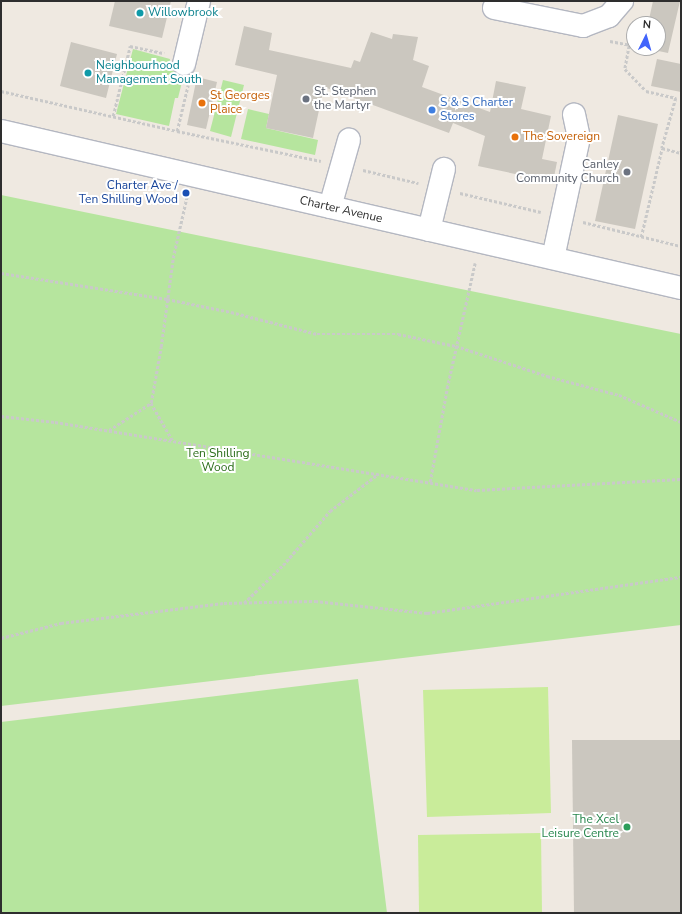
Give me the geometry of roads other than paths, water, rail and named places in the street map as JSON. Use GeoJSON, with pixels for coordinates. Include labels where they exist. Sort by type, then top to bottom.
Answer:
{"type":"FeatureCollection","features":[{"type":"Feature","properties":{"kind":"street"},"geometry":{"type":"LineString","coordinates":[[185,61],[199,1]]}},
{"type":"Feature","properties":{"kind":"street"},"geometry":{"type":"LineString","coordinates":[[494,8],[583,26],[629,8]]}},
{"type":"Feature","properties":{"kind":"street"},"geometry":{"type":"LineString","coordinates":[[553,258],[579,138],[574,115]]}},
{"type":"Feature","properties":{"kind":"street","name":"Charter Avenue"},"geometry":{"type":"LineString","coordinates":[[1,131],[681,288]]}},
{"type":"Feature","properties":{"kind":"street"},"geometry":{"type":"LineString","coordinates":[[330,207],[349,140]]}},
{"type":"Feature","properties":{"kind":"street"},"geometry":{"type":"LineString","coordinates":[[429,230],[444,169]]}},
{"type":"Feature","properties":{"kind":"place","name":"Willowbrook"},"geometry":{"type":"Point","coordinates":[140,13]}},
{"type":"Feature","properties":{"kind":"place","name":"Neighbourhood Management South"},"geometry":{"type":"Point","coordinates":[88,73]}},
{"type":"Feature","properties":{"kind":"place","name":"St. Stephen the Martyr"},"geometry":{"type":"Point","coordinates":[306,99]}},
{"type":"Feature","properties":{"kind":"place","name":"St Georges Plaice"},"geometry":{"type":"Point","coordinates":[202,103]}},
{"type":"Feature","properties":{"kind":"place","name":"S & S Charter Stores"},"geometry":{"type":"Point","coordinates":[432,110]}},
{"type":"Feature","properties":{"kind":"place","name":"The Sovereign"},"geometry":{"type":"Point","coordinates":[515,137]}},
{"type":"Feature","properties":{"kind":"place","name":"Canley Community Church"},"geometry":{"type":"Point","coordinates":[627,172]}},
{"type":"Feature","properties":{"kind":"place","name":"Charter Ave / Ten Shilling Wood"},"geometry":{"type":"Point","coordinates":[186,193]}},
{"type":"Feature","properties":{"kind":"place","name":"The Xcel Leisure Centre"},"geometry":{"type":"Point","coordinates":[627,827]}},
{"type":"Feature","properties":{"kind":"park label","name":"Ten Shilling Wood"},"geometry":{"type":"Point","coordinates":[218,461]}}]}
